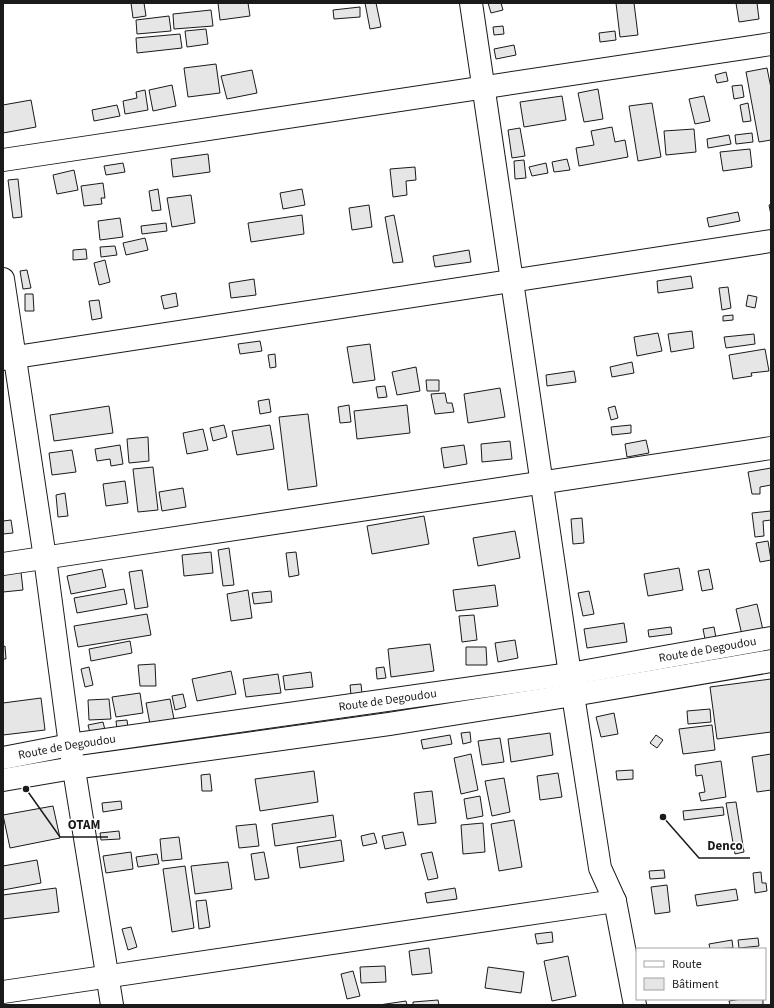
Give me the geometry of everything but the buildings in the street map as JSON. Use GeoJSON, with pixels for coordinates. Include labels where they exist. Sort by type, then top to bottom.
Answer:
{"type":"FeatureCollection","features":[{"type":"Feature","properties":{"kind":"street"},"geometry":{"type":"LineString","coordinates":[[471,3],[571,685],[600,868],[615,901],[634,1005]]}},
{"type":"Feature","properties":{"kind":"street"},"geometry":{"type":"LineString","coordinates":[[3,160],[771,44]]}},
{"type":"Feature","properties":{"kind":"street"},"geometry":{"type":"LineString","coordinates":[[9,358],[771,241]]}},
{"type":"Feature","properties":{"kind":"street"},"geometry":{"type":"LineString","coordinates":[[3,280],[9,358],[45,558],[73,768],[112,1005]]}},
{"type":"Feature","properties":{"kind":"street"},"geometry":{"type":"LineString","coordinates":[[3,564],[771,448]]}},
{"type":"Feature","properties":{"kind":"street","name":"Route de Degoudou"},"geometry":{"type":"LineString","coordinates":[[3,780],[73,768],[389,724],[571,685],[771,638]]}},
{"type":"Feature","properties":{"kind":"street","name":"Route de Degoudou"},"geometry":{"type":"LineString","coordinates":[[3,758],[70,745],[771,661]]}},
{"type":"Feature","properties":{"kind":"street"},"geometry":{"type":"LineString","coordinates":[[3,992],[107,975],[615,901]]}},
{"type":"Feature","properties":{"kind":"place","name":"OTAM"},"geometry":{"type":"Point","coordinates":[26,789]}},
{"type":"Feature","properties":{"kind":"place","name":"Denco"},"geometry":{"type":"Point","coordinates":[663,817]}}]}
